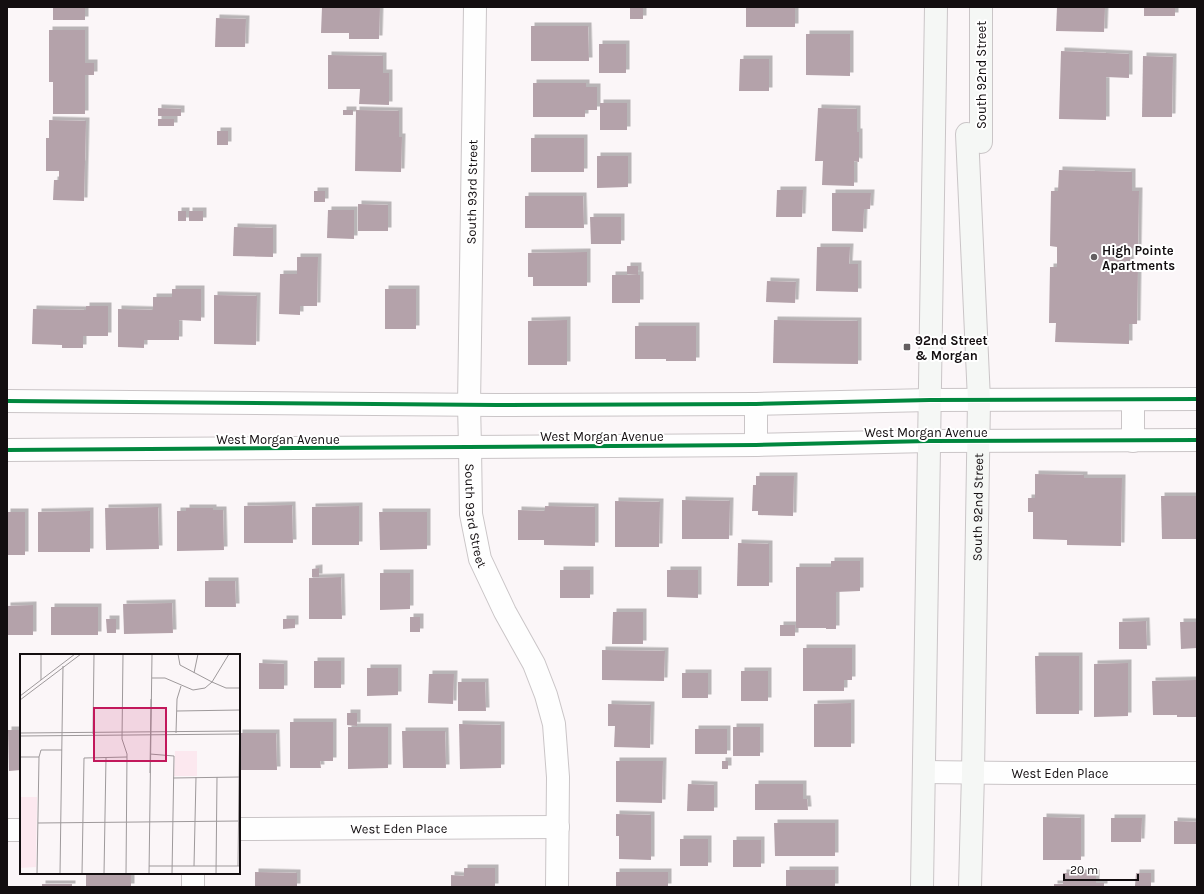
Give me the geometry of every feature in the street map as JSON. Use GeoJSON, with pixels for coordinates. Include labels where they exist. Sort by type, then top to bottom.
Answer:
{"type":"FeatureCollection","features":[{"type":"Feature","properties":{"kind":"main road"},"geometry":{"type":"LineString","coordinates":[[922,887],[936,7]]}},
{"type":"Feature","properties":{"kind":"main road","name":"South 92nd Street"},"geometry":{"type":"LineString","coordinates":[[970,887],[974,773],[979,400],[967,134],[981,142],[981,7]]}},
{"type":"Feature","properties":{"kind":"street","name":"South 93rd Street"},"geometry":{"type":"LineString","coordinates":[[475,7],[469,404],[471,514],[480,559],[505,612],[534,664],[546,694],[554,724],[558,778],[557,887]]}},
{"type":"Feature","properties":{"kind":"street"},"geometry":{"type":"LineString","coordinates":[[7,401],[756,404],[930,400],[1133,400],[1197,398]]}},
{"type":"Feature","properties":{"kind":"street"},"geometry":{"type":"LineString","coordinates":[[1133,400],[1133,441]]}},
{"type":"Feature","properties":{"kind":"street"},"geometry":{"type":"LineString","coordinates":[[756,404],[756,445]]}},
{"type":"Feature","properties":{"kind":"street","name":"West Morgan Avenue"},"geometry":{"type":"LineString","coordinates":[[7,450],[756,445],[930,441],[1197,440]]}},
{"type":"Feature","properties":{"kind":"street","name":"West Eden Place"},"geometry":{"type":"LineString","coordinates":[[924,772],[1197,773]]}},
{"type":"Feature","properties":{"kind":"street","name":"West Eden Place"},"geometry":{"type":"LineString","coordinates":[[240,830],[558,827]]}},
{"type":"Feature","properties":{"kind":"street"},"geometry":{"type":"LineString","coordinates":[[7,830],[20,830]]}},
{"type":"Feature","properties":{"kind":"street"},"geometry":{"type":"LineString","coordinates":[[193,874],[193,887]]}},
{"type":"Feature","properties":{"kind":"building"},"geometry":{"type":"Polygon","coordinates":[[[53,7],[85,7],[85,20],[53,20],[53,7]]]}},
{"type":"Feature","properties":{"kind":"building"},"geometry":{"type":"Polygon","coordinates":[[[322,7],[380,7],[379,39],[349,39],[349,33],[321,33],[322,7]]]}},
{"type":"Feature","properties":{"kind":"building"},"geometry":{"type":"Polygon","coordinates":[[[630,7],[643,7],[643,19],[630,19],[630,7]]]}},
{"type":"Feature","properties":{"kind":"building"},"geometry":{"type":"Polygon","coordinates":[[[746,7],[795,7],[795,27],[746,27],[746,7]]]}},
{"type":"Feature","properties":{"kind":"building"},"geometry":{"type":"Polygon","coordinates":[[[1057,7],[1105,7],[1104,32],[1056,31],[1057,7]]]}},
{"type":"Feature","properties":{"kind":"building"},"geometry":{"type":"Polygon","coordinates":[[[1144,7],[1175,7],[1175,16],[1144,16],[1144,7]]]}},
{"type":"Feature","properties":{"kind":"building"},"geometry":{"type":"Polygon","coordinates":[[[216,18],[246,19],[245,47],[215,47],[216,18]]]}},
{"type":"Feature","properties":{"kind":"building"},"geometry":{"type":"Polygon","coordinates":[[[531,26],[588,26],[589,61],[531,61],[531,26]]]}},
{"type":"Feature","properties":{"kind":"building"},"geometry":{"type":"Polygon","coordinates":[[[49,30],[85,30],[85,63],[94,63],[94,75],[85,75],[85,114],[53,114],[53,82],[49,82],[49,30]]]}},
{"type":"Feature","properties":{"kind":"building"},"geometry":{"type":"Polygon","coordinates":[[[806,34],[850,34],[850,76],[806,75],[806,34]]]}},
{"type":"Feature","properties":{"kind":"building"},"geometry":{"type":"Polygon","coordinates":[[[599,44],[626,44],[626,73],[599,73],[599,44]]]}},
{"type":"Feature","properties":{"kind":"building"},"geometry":{"type":"Polygon","coordinates":[[[1061,51],[1129,54],[1129,78],[1106,77],[1106,120],[1059,119],[1061,51]]]}},
{"type":"Feature","properties":{"kind":"building"},"geometry":{"type":"Polygon","coordinates":[[[328,55],[383,56],[383,73],[389,73],[389,105],[359,104],[360,89],[328,89],[328,55]]]}},
{"type":"Feature","properties":{"kind":"building"},"geometry":{"type":"Polygon","coordinates":[[[1143,56],[1173,57],[1172,117],[1142,117],[1143,56]]]}},
{"type":"Feature","properties":{"kind":"building"},"geometry":{"type":"Polygon","coordinates":[[[740,59],[769,59],[769,91],[739,91],[740,59]]]}},
{"type":"Feature","properties":{"kind":"building"},"geometry":{"type":"Polygon","coordinates":[[[533,83],[586,83],[586,87],[597,87],[597,110],[585,110],[585,117],[533,117],[533,83]]]}},
{"type":"Feature","properties":{"kind":"building"},"geometry":{"type":"Polygon","coordinates":[[[600,103],[627,103],[627,130],[600,130],[600,103]]]}},
{"type":"Feature","properties":{"kind":"building"},"geometry":{"type":"Polygon","coordinates":[[[158,108],[181,109],[181,116],[158,116],[158,108]]]}},
{"type":"Feature","properties":{"kind":"building"},"geometry":{"type":"Polygon","coordinates":[[[818,108],[857,109],[859,162],[854,161],[854,186],[822,185],[823,161],[815,161],[818,108]]]}},
{"type":"Feature","properties":{"kind":"building"},"geometry":{"type":"Polygon","coordinates":[[[343,110],[353,110],[353,115],[343,115],[343,110]]]}},
{"type":"Feature","properties":{"kind":"building"},"geometry":{"type":"Polygon","coordinates":[[[356,110],[399,111],[399,137],[402,137],[401,172],[355,171],[356,110]]]}},
{"type":"Feature","properties":{"kind":"building"},"geometry":{"type":"Polygon","coordinates":[[[158,119],[174,119],[174,126],[158,126],[158,119]]]}},
{"type":"Feature","properties":{"kind":"building"},"geometry":{"type":"Polygon","coordinates":[[[49,120],[86,121],[84,201],[53,200],[54,180],[59,180],[59,171],[46,171],[46,138],[49,138],[49,120]]]}},
{"type":"Feature","properties":{"kind":"building"},"geometry":{"type":"Polygon","coordinates":[[[217,131],[228,131],[228,145],[217,145],[217,131]]]}},
{"type":"Feature","properties":{"kind":"building"},"geometry":{"type":"Polygon","coordinates":[[[531,138],[584,138],[584,172],[531,172],[531,138]]]}},
{"type":"Feature","properties":{"kind":"building"},"geometry":{"type":"Polygon","coordinates":[[[597,156],[628,156],[628,187],[597,188],[597,156]]]}},
{"type":"Feature","properties":{"kind":"building","name":"High Pointe Apartments"},"geometry":{"type":"Polygon","coordinates":[[[1059,170],[1132,172],[1132,191],[1139,191],[1138,248],[1131,248],[1130,267],[1138,267],[1137,324],[1129,324],[1129,344],[1055,342],[1056,323],[1049,323],[1050,267],[1057,267],[1057,247],[1050,246],[1051,191],[1058,191],[1059,170]]]}},
{"type":"Feature","properties":{"kind":"building"},"geometry":{"type":"Polygon","coordinates":[[[777,190],[803,190],[802,217],[776,217],[777,190]]]}},
{"type":"Feature","properties":{"kind":"building"},"geometry":{"type":"Polygon","coordinates":[[[314,191],[325,191],[325,202],[314,202],[314,191]]]}},
{"type":"Feature","properties":{"kind":"building"},"geometry":{"type":"Polygon","coordinates":[[[832,193],[871,193],[870,209],[864,209],[863,232],[832,231],[832,193]]]}},
{"type":"Feature","properties":{"kind":"building"},"geometry":{"type":"Polygon","coordinates":[[[525,196],[583,196],[584,228],[525,228],[525,196]]]}},
{"type":"Feature","properties":{"kind":"building"},"geometry":{"type":"Polygon","coordinates":[[[358,204],[388,205],[388,231],[358,231],[358,204]]]}},
{"type":"Feature","properties":{"kind":"building"},"geometry":{"type":"Polygon","coordinates":[[[328,210],[354,210],[354,239],[327,238],[328,210]]]}},
{"type":"Feature","properties":{"kind":"building"},"geometry":{"type":"Polygon","coordinates":[[[178,211],[186,211],[186,221],[178,221],[178,211]]]}},
{"type":"Feature","properties":{"kind":"building"},"geometry":{"type":"Polygon","coordinates":[[[189,211],[203,211],[203,221],[189,221],[189,211]]]}},
{"type":"Feature","properties":{"kind":"building"},"geometry":{"type":"Polygon","coordinates":[[[590,217],[621,217],[621,244],[591,244],[590,217]]]}},
{"type":"Feature","properties":{"kind":"building"},"geometry":{"type":"Polygon","coordinates":[[[234,227],[273,228],[273,257],[233,256],[234,227]]]}},
{"type":"Feature","properties":{"kind":"building"},"geometry":{"type":"Polygon","coordinates":[[[817,247],[850,247],[849,264],[858,264],[858,292],[816,291],[817,247]]]}},
{"type":"Feature","properties":{"kind":"building"},"geometry":{"type":"Polygon","coordinates":[[[587,252],[587,286],[533,286],[533,277],[528,277],[528,253],[587,252]]]}},
{"type":"Feature","properties":{"kind":"building"},"geometry":{"type":"Polygon","coordinates":[[[297,257],[318,257],[317,306],[300,306],[300,315],[279,314],[280,274],[297,274],[297,257]]]}},
{"type":"Feature","properties":{"kind":"building"},"geometry":{"type":"Polygon","coordinates":[[[627,266],[638,266],[638,275],[627,274],[627,266]]]}},
{"type":"Feature","properties":{"kind":"building"},"geometry":{"type":"Polygon","coordinates":[[[612,275],[640,275],[640,303],[612,303],[612,275]]]}},
{"type":"Feature","properties":{"kind":"building"},"geometry":{"type":"Polygon","coordinates":[[[767,281],[796,282],[795,303],[766,302],[767,281]]]}},
{"type":"Feature","properties":{"kind":"building"},"geometry":{"type":"Polygon","coordinates":[[[172,289],[201,289],[201,321],[179,320],[179,340],[144,340],[144,348],[118,347],[118,309],[153,310],[153,297],[172,297],[172,289]]]}},
{"type":"Feature","properties":{"kind":"building"},"geometry":{"type":"Polygon","coordinates":[[[385,289],[416,289],[416,329],[385,329],[385,289]]]}},
{"type":"Feature","properties":{"kind":"building"},"geometry":{"type":"Polygon","coordinates":[[[214,295],[257,296],[256,345],[214,344],[214,295]]]}},
{"type":"Feature","properties":{"kind":"building"},"geometry":{"type":"Polygon","coordinates":[[[86,306],[108,306],[108,336],[83,336],[83,348],[62,348],[62,345],[32,344],[33,309],[86,310],[86,306]]]}},
{"type":"Feature","properties":{"kind":"building"},"geometry":{"type":"Polygon","coordinates":[[[567,320],[567,365],[528,365],[528,321],[567,320]]]}},
{"type":"Feature","properties":{"kind":"building"},"geometry":{"type":"Polygon","coordinates":[[[774,320],[858,321],[858,364],[773,363],[774,320]]]}},
{"type":"Feature","properties":{"kind":"building"},"geometry":{"type":"Polygon","coordinates":[[[635,326],[696,326],[696,361],[635,359],[635,326]]]}},
{"type":"Feature","properties":{"kind":"building"},"geometry":{"type":"Polygon","coordinates":[[[1035,474],[1084,475],[1084,478],[1122,478],[1121,546],[1067,545],[1067,540],[1033,539],[1033,512],[1028,512],[1028,498],[1035,498],[1035,474]]]}},
{"type":"Feature","properties":{"kind":"building"},"geometry":{"type":"Polygon","coordinates":[[[756,476],[794,476],[793,516],[758,515],[758,511],[752,511],[753,485],[756,485],[756,476]]]}},
{"type":"Feature","properties":{"kind":"building"},"geometry":{"type":"Polygon","coordinates":[[[1161,496],[1197,496],[1197,539],[1162,539],[1161,496]]]}},
{"type":"Feature","properties":{"kind":"building"},"geometry":{"type":"Polygon","coordinates":[[[682,500],[730,501],[729,539],[682,539],[682,500]]]}},
{"type":"Feature","properties":{"kind":"building"},"geometry":{"type":"Polygon","coordinates":[[[615,501],[660,502],[659,547],[615,547],[615,501]]]}},
{"type":"Feature","properties":{"kind":"building"},"geometry":{"type":"Polygon","coordinates":[[[292,505],[293,543],[244,543],[244,506],[292,505]]]}},
{"type":"Feature","properties":{"kind":"building"},"geometry":{"type":"Polygon","coordinates":[[[359,506],[359,545],[312,545],[312,507],[359,506]]]}},
{"type":"Feature","properties":{"kind":"building"},"geometry":{"type":"Polygon","coordinates":[[[545,506],[595,507],[595,546],[544,545],[544,540],[518,540],[518,510],[545,511],[545,506]]]}},
{"type":"Feature","properties":{"kind":"building"},"geometry":{"type":"Polygon","coordinates":[[[158,507],[159,549],[106,550],[105,508],[158,507]]]}},
{"type":"Feature","properties":{"kind":"building"},"geometry":{"type":"Polygon","coordinates":[[[186,508],[213,508],[213,510],[223,510],[224,550],[177,551],[177,511],[186,511],[186,508]]]}},
{"type":"Feature","properties":{"kind":"building"},"geometry":{"type":"Polygon","coordinates":[[[90,511],[90,552],[38,552],[38,512],[90,511]]]}},
{"type":"Feature","properties":{"kind":"building"},"geometry":{"type":"Polygon","coordinates":[[[7,512],[25,512],[25,555],[7,555],[7,512]]]}},
{"type":"Feature","properties":{"kind":"building"},"geometry":{"type":"Polygon","coordinates":[[[379,512],[427,512],[427,549],[380,550],[379,512]]]}},
{"type":"Feature","properties":{"kind":"building"},"geometry":{"type":"Polygon","coordinates":[[[738,543],[769,544],[769,586],[737,586],[738,543]]]}},
{"type":"Feature","properties":{"kind":"building"},"geometry":{"type":"Polygon","coordinates":[[[831,561],[860,561],[860,591],[836,592],[836,629],[796,628],[796,567],[831,567],[831,561]]]}},
{"type":"Feature","properties":{"kind":"building"},"geometry":{"type":"Polygon","coordinates":[[[319,568],[319,577],[312,577],[312,569],[319,568]]]}},
{"type":"Feature","properties":{"kind":"building"},"geometry":{"type":"Polygon","coordinates":[[[560,570],[590,570],[590,598],[560,598],[560,570]]]}},
{"type":"Feature","properties":{"kind":"building"},"geometry":{"type":"Polygon","coordinates":[[[667,570],[698,570],[698,598],[667,597],[667,570]]]}},
{"type":"Feature","properties":{"kind":"building"},"geometry":{"type":"Polygon","coordinates":[[[380,573],[410,573],[410,609],[380,610],[380,573]]]}},
{"type":"Feature","properties":{"kind":"building"},"geometry":{"type":"Polygon","coordinates":[[[341,577],[342,619],[309,619],[309,578],[341,577]]]}},
{"type":"Feature","properties":{"kind":"building"},"geometry":{"type":"Polygon","coordinates":[[[205,581],[235,581],[236,607],[205,607],[205,581]]]}},
{"type":"Feature","properties":{"kind":"building"},"geometry":{"type":"Polygon","coordinates":[[[172,603],[173,633],[124,634],[123,604],[172,603]]]}},
{"type":"Feature","properties":{"kind":"building"},"geometry":{"type":"Polygon","coordinates":[[[33,605],[33,635],[7,635],[7,606],[33,605]]]}},
{"type":"Feature","properties":{"kind":"building"},"geometry":{"type":"Polygon","coordinates":[[[51,607],[98,607],[98,635],[51,635],[51,607]]]}},
{"type":"Feature","properties":{"kind":"building"},"geometry":{"type":"Polygon","coordinates":[[[613,612],[643,612],[643,644],[612,644],[613,612]]]}},
{"type":"Feature","properties":{"kind":"building"},"geometry":{"type":"Polygon","coordinates":[[[410,617],[420,617],[420,632],[410,632],[410,617]]]}},
{"type":"Feature","properties":{"kind":"building"},"geometry":{"type":"Polygon","coordinates":[[[106,619],[116,619],[116,633],[107,633],[106,619]]]}},
{"type":"Feature","properties":{"kind":"building"},"geometry":{"type":"Polygon","coordinates":[[[283,619],[295,619],[295,628],[283,629],[283,619]]]}},
{"type":"Feature","properties":{"kind":"building"},"geometry":{"type":"Polygon","coordinates":[[[1146,621],[1147,649],[1119,649],[1119,622],[1146,621]]]}},
{"type":"Feature","properties":{"kind":"building"},"geometry":{"type":"Polygon","coordinates":[[[1180,622],[1197,622],[1197,648],[1181,649],[1180,622]]]}},
{"type":"Feature","properties":{"kind":"building"},"geometry":{"type":"Polygon","coordinates":[[[780,625],[795,625],[795,636],[780,636],[780,625]]]}},
{"type":"Feature","properties":{"kind":"building"},"geometry":{"type":"Polygon","coordinates":[[[803,648],[852,648],[852,680],[844,680],[844,691],[803,691],[803,648]]]}},
{"type":"Feature","properties":{"kind":"building"},"geometry":{"type":"Polygon","coordinates":[[[602,650],[665,651],[664,681],[602,680],[602,650]]]}},
{"type":"Feature","properties":{"kind":"building"},"geometry":{"type":"Polygon","coordinates":[[[1035,656],[1079,656],[1079,714],[1036,714],[1035,656]]]}},
{"type":"Feature","properties":{"kind":"building"},"geometry":{"type":"Polygon","coordinates":[[[314,661],[341,661],[341,688],[314,688],[314,661]]]}},
{"type":"Feature","properties":{"kind":"building"},"geometry":{"type":"Polygon","coordinates":[[[259,663],[284,664],[284,689],[259,689],[259,663]]]}},
{"type":"Feature","properties":{"kind":"building"},"geometry":{"type":"Polygon","coordinates":[[[1128,663],[1128,716],[1094,717],[1094,664],[1128,663]]]}},
{"type":"Feature","properties":{"kind":"building"},"geometry":{"type":"Polygon","coordinates":[[[367,668],[398,668],[398,695],[367,696],[367,668]]]}},
{"type":"Feature","properties":{"kind":"building"},"geometry":{"type":"Polygon","coordinates":[[[741,671],[768,671],[768,701],[741,701],[741,671]]]}},
{"type":"Feature","properties":{"kind":"building"},"geometry":{"type":"Polygon","coordinates":[[[682,673],[708,673],[708,698],[682,698],[682,673]]]}},
{"type":"Feature","properties":{"kind":"building"},"geometry":{"type":"Polygon","coordinates":[[[429,674],[454,674],[453,704],[428,703],[429,674]]]}},
{"type":"Feature","properties":{"kind":"building"},"geometry":{"type":"Polygon","coordinates":[[[1196,680],[1196,717],[1153,715],[1152,681],[1196,680]]]}},
{"type":"Feature","properties":{"kind":"building"},"geometry":{"type":"Polygon","coordinates":[[[458,682],[485,682],[486,711],[458,711],[458,682]]]}},
{"type":"Feature","properties":{"kind":"building"},"geometry":{"type":"Polygon","coordinates":[[[851,703],[851,747],[814,747],[814,704],[851,703]]]}},
{"type":"Feature","properties":{"kind":"building"},"geometry":{"type":"Polygon","coordinates":[[[608,704],[651,705],[650,748],[614,747],[615,726],[608,726],[608,704]]]}},
{"type":"Feature","properties":{"kind":"building"},"geometry":{"type":"Polygon","coordinates":[[[347,713],[357,713],[357,726],[347,725],[347,713]]]}},
{"type":"Feature","properties":{"kind":"building"},"geometry":{"type":"Polygon","coordinates":[[[290,722],[333,722],[333,761],[320,761],[321,768],[290,768],[290,722]]]}},
{"type":"Feature","properties":{"kind":"building"},"geometry":{"type":"Polygon","coordinates":[[[459,724],[501,725],[501,768],[460,769],[459,724]]]}},
{"type":"Feature","properties":{"kind":"building"},"geometry":{"type":"Polygon","coordinates":[[[348,727],[388,727],[388,768],[348,769],[348,727]]]}},
{"type":"Feature","properties":{"kind":"building"},"geometry":{"type":"Polygon","coordinates":[[[733,727],[760,727],[760,756],[733,756],[733,727]]]}},
{"type":"Feature","properties":{"kind":"building"},"geometry":{"type":"Polygon","coordinates":[[[695,729],[727,729],[727,754],[695,754],[695,729]]]}},
{"type":"Feature","properties":{"kind":"building"},"geometry":{"type":"Polygon","coordinates":[[[8,730],[20,730],[20,770],[9,771],[8,730]]]}},
{"type":"Feature","properties":{"kind":"building"},"geometry":{"type":"Polygon","coordinates":[[[402,731],[445,731],[446,768],[403,768],[402,731]]]}},
{"type":"Feature","properties":{"kind":"building"},"geometry":{"type":"Polygon","coordinates":[[[240,733],[276,733],[277,770],[240,770],[240,733]]]}},
{"type":"Feature","properties":{"kind":"building"},"geometry":{"type":"Polygon","coordinates":[[[616,761],[663,761],[662,803],[616,802],[616,761]]]}},
{"type":"Feature","properties":{"kind":"building"},"geometry":{"type":"Polygon","coordinates":[[[722,761],[728,761],[728,769],[722,769],[722,761]]]}},
{"type":"Feature","properties":{"kind":"building"},"geometry":{"type":"Polygon","coordinates":[[[688,784],[714,785],[714,811],[687,811],[688,784]]]}},
{"type":"Feature","properties":{"kind":"building"},"geometry":{"type":"Polygon","coordinates":[[[755,784],[803,784],[803,799],[807,799],[808,810],[755,810],[755,784]]]}},
{"type":"Feature","properties":{"kind":"building"},"geometry":{"type":"Polygon","coordinates":[[[616,814],[651,815],[651,860],[619,859],[619,836],[616,836],[616,814]]]}},
{"type":"Feature","properties":{"kind":"building"},"geometry":{"type":"Polygon","coordinates":[[[1043,817],[1081,818],[1081,860],[1043,860],[1043,817]]]}},
{"type":"Feature","properties":{"kind":"building"},"geometry":{"type":"Polygon","coordinates":[[[1111,818],[1142,818],[1141,842],[1111,842],[1111,818]]]}},
{"type":"Feature","properties":{"kind":"building"},"geometry":{"type":"Polygon","coordinates":[[[1174,821],[1197,822],[1197,844],[1174,844],[1174,821]]]}},
{"type":"Feature","properties":{"kind":"building"},"geometry":{"type":"Polygon","coordinates":[[[774,823],[835,823],[835,856],[775,856],[774,823]]]}},
{"type":"Feature","properties":{"kind":"building"},"geometry":{"type":"Polygon","coordinates":[[[680,839],[708,839],[708,866],[680,866],[680,839]]]}},
{"type":"Feature","properties":{"kind":"building"},"geometry":{"type":"Polygon","coordinates":[[[733,840],[761,840],[761,867],[733,867],[733,840]]]}},
{"type":"Feature","properties":{"kind":"building"},"geometry":{"type":"Polygon","coordinates":[[[464,868],[495,868],[495,887],[451,887],[451,875],[464,876],[464,868]]]}},
{"type":"Feature","properties":{"kind":"building"},"geometry":{"type":"Polygon","coordinates":[[[786,870],[835,870],[835,887],[786,887],[786,870]]]}},
{"type":"Feature","properties":{"kind":"building"},"geometry":{"type":"Polygon","coordinates":[[[255,872],[297,873],[297,887],[255,887],[255,872]]]}},
{"type":"Feature","properties":{"kind":"building"},"geometry":{"type":"Polygon","coordinates":[[[616,872],[668,872],[668,887],[616,887],[616,872]]]}},
{"type":"Feature","properties":{"kind":"building"},"geometry":{"type":"Polygon","coordinates":[[[1063,873],[1096,873],[1096,883],[1104,883],[1104,887],[1054,887],[1054,884],[1063,884],[1063,873]]]}},
{"type":"Feature","properties":{"kind":"building"},"geometry":{"type":"Polygon","coordinates":[[[1136,873],[1151,873],[1151,886],[1135,886],[1136,873]]]}},
{"type":"Feature","properties":{"kind":"building"},"geometry":{"type":"Polygon","coordinates":[[[86,874],[131,874],[131,887],[86,887],[86,874]]]}},
{"type":"Feature","properties":{"kind":"building"},"geometry":{"type":"Polygon","coordinates":[[[42,884],[72,884],[72,887],[42,887],[42,884]]]}},
{"type":"Feature","properties":{"kind":"cycle path"},"geometry":{"type":"LineString","coordinates":[[7,401],[496,405],[756,404],[930,400],[1197,399]]}},
{"type":"Feature","properties":{"kind":"cycle path"},"geometry":{"type":"LineString","coordinates":[[7,450],[756,445],[929,441],[1197,440]]}},
{"type":"Feature","properties":{"kind":"place","name":"High Pointe Apartments"},"geometry":{"type":"Point","coordinates":[1094,257]}},
{"type":"Feature","properties":{"kind":"place","name":"92nd Street & Morgan"},"geometry":{"type":"Point","coordinates":[907,347]}}]}
